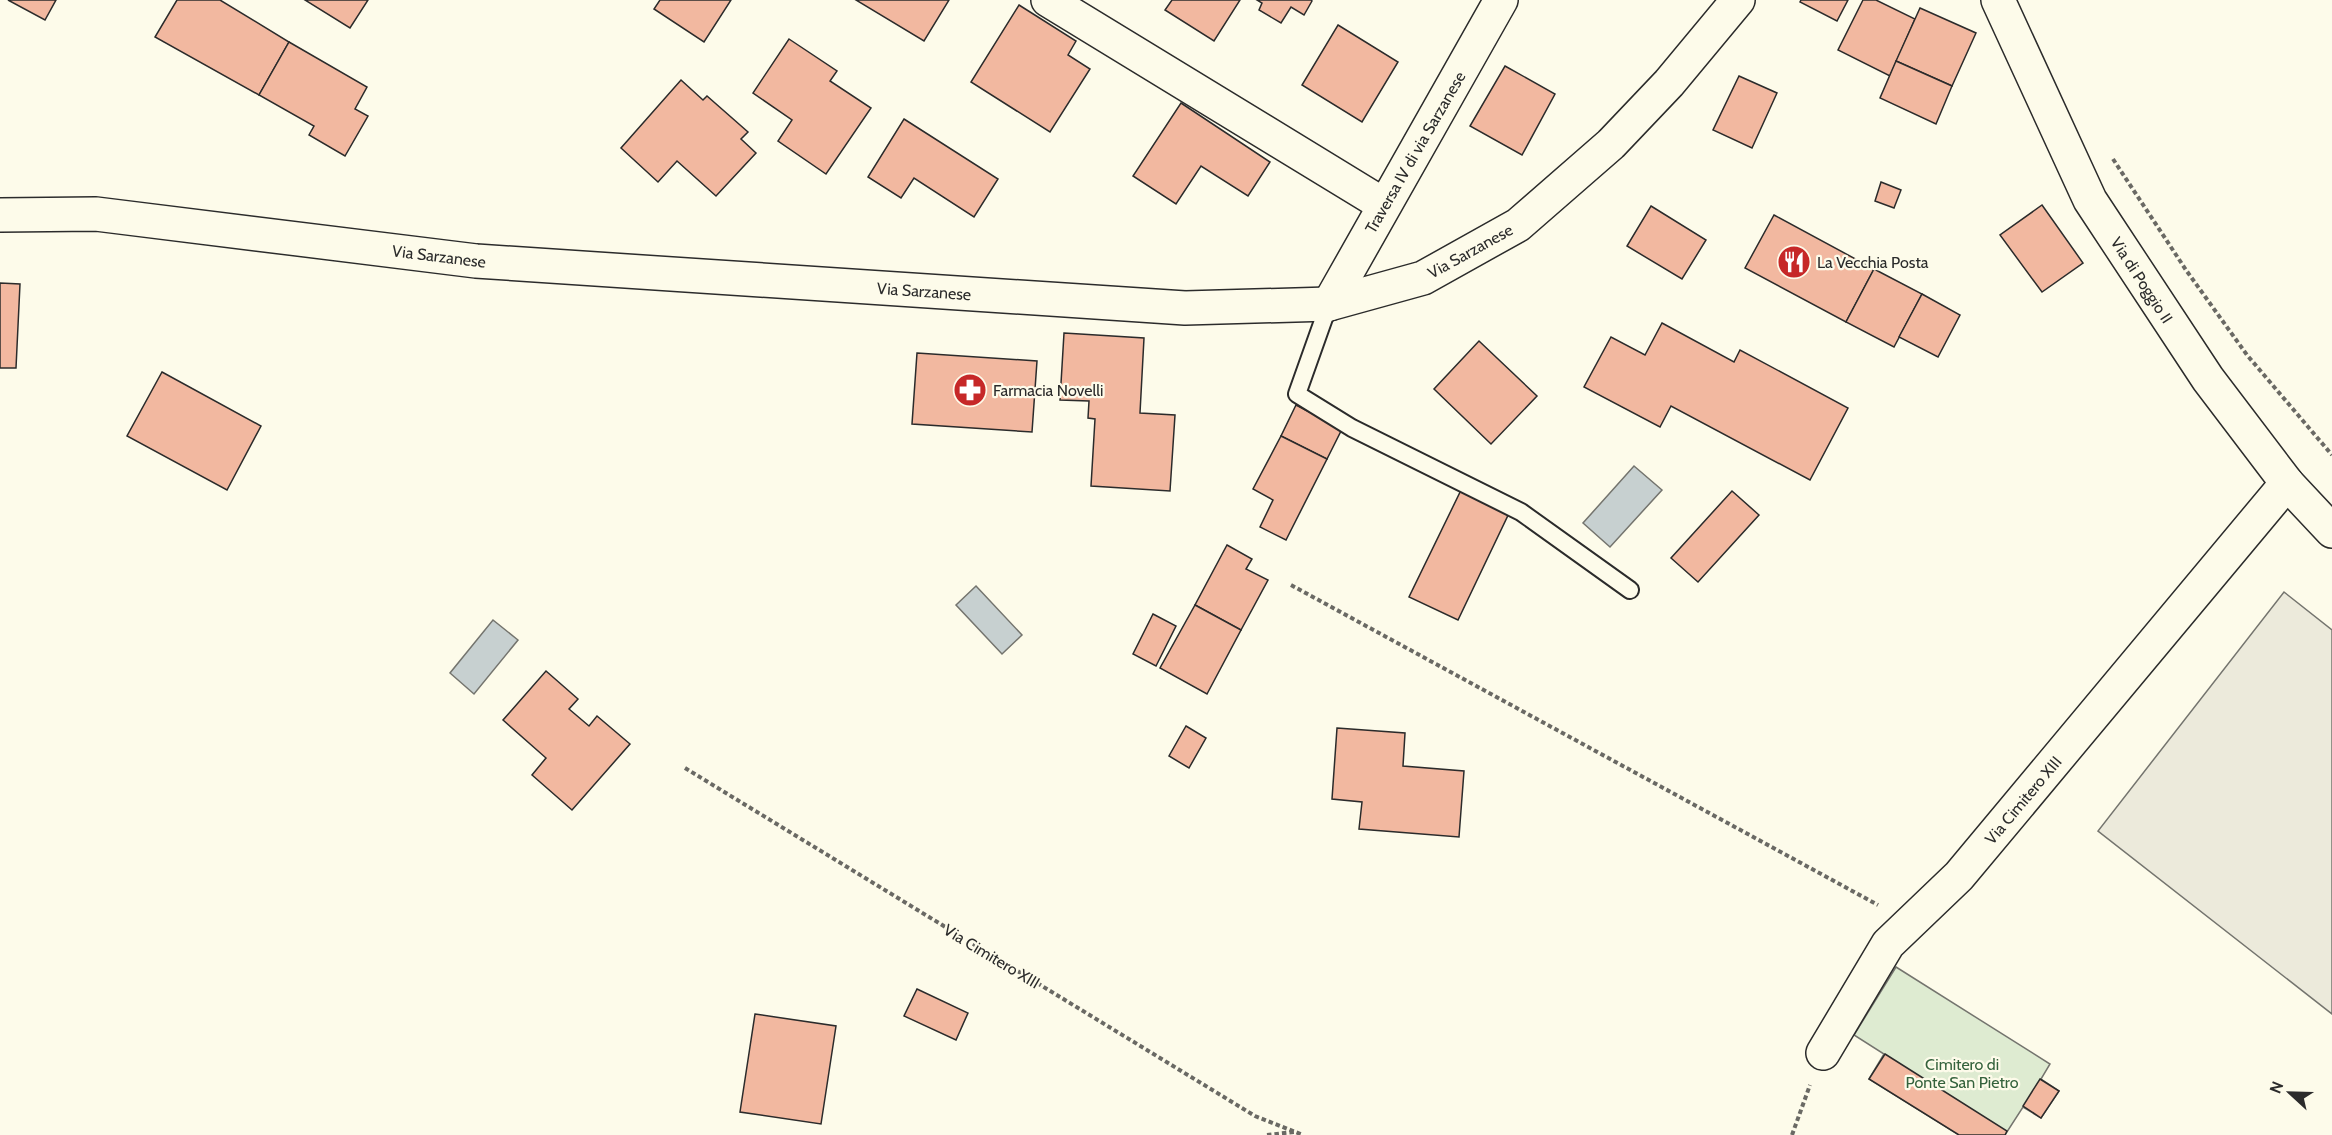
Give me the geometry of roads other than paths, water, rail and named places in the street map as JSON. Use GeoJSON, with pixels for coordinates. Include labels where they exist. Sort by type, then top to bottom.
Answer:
{"type":"FeatureCollection","features":[{"type":"Feature","properties":{"kind":"main road"},"geometry":{"type":"LineString","coordinates":[[1048,0],[1384,205]]}},
{"type":"Feature","properties":{"kind":"main road","name":"Traversa IV di via Sarzanese"},"geometry":{"type":"LineString","coordinates":[[1329,304],[1501,0]]}},
{"type":"Feature","properties":{"kind":"main road","name":"Via Sarzanese"},"geometry":{"type":"LineString","coordinates":[[0,214],[96,214],[512,264],[1185,308],[1329,304],[1423,278],[1518,225],[1611,144],[1669,83],[1738,0]]}},
{"type":"Feature","properties":{"kind":"main road","name":"Via di Poggio II"},"geometry":{"type":"LineString","coordinates":[[1998,0],[2090,200],[2208,379],[2287,483],[2332,531]]}},
{"type":"Feature","properties":{"kind":"main road","name":"Via Cimitero XIII"},"geometry":{"type":"LineString","coordinates":[[1823,1053],[1888,944],[1959,876],[2287,483]]}},
{"type":"Feature","properties":{"kind":"lane"},"geometry":{"type":"LineString","coordinates":[[1329,304],[1297,394],[1352,428],[1521,512],[1630,590]]}},
{"type":"Feature","properties":{"kind":"place","name":"La Vecchia Posta"},"geometry":{"type":"Point","coordinates":[1794,262]}},
{"type":"Feature","properties":{"kind":"place","name":"Farmacia Novelli"},"geometry":{"type":"Point","coordinates":[970,390]}},
{"type":"Feature","properties":{"kind":"park label","name":"Cimitero di Ponte San Pietro"},"geometry":{"type":"Point","coordinates":[1962,1073]}}]}
